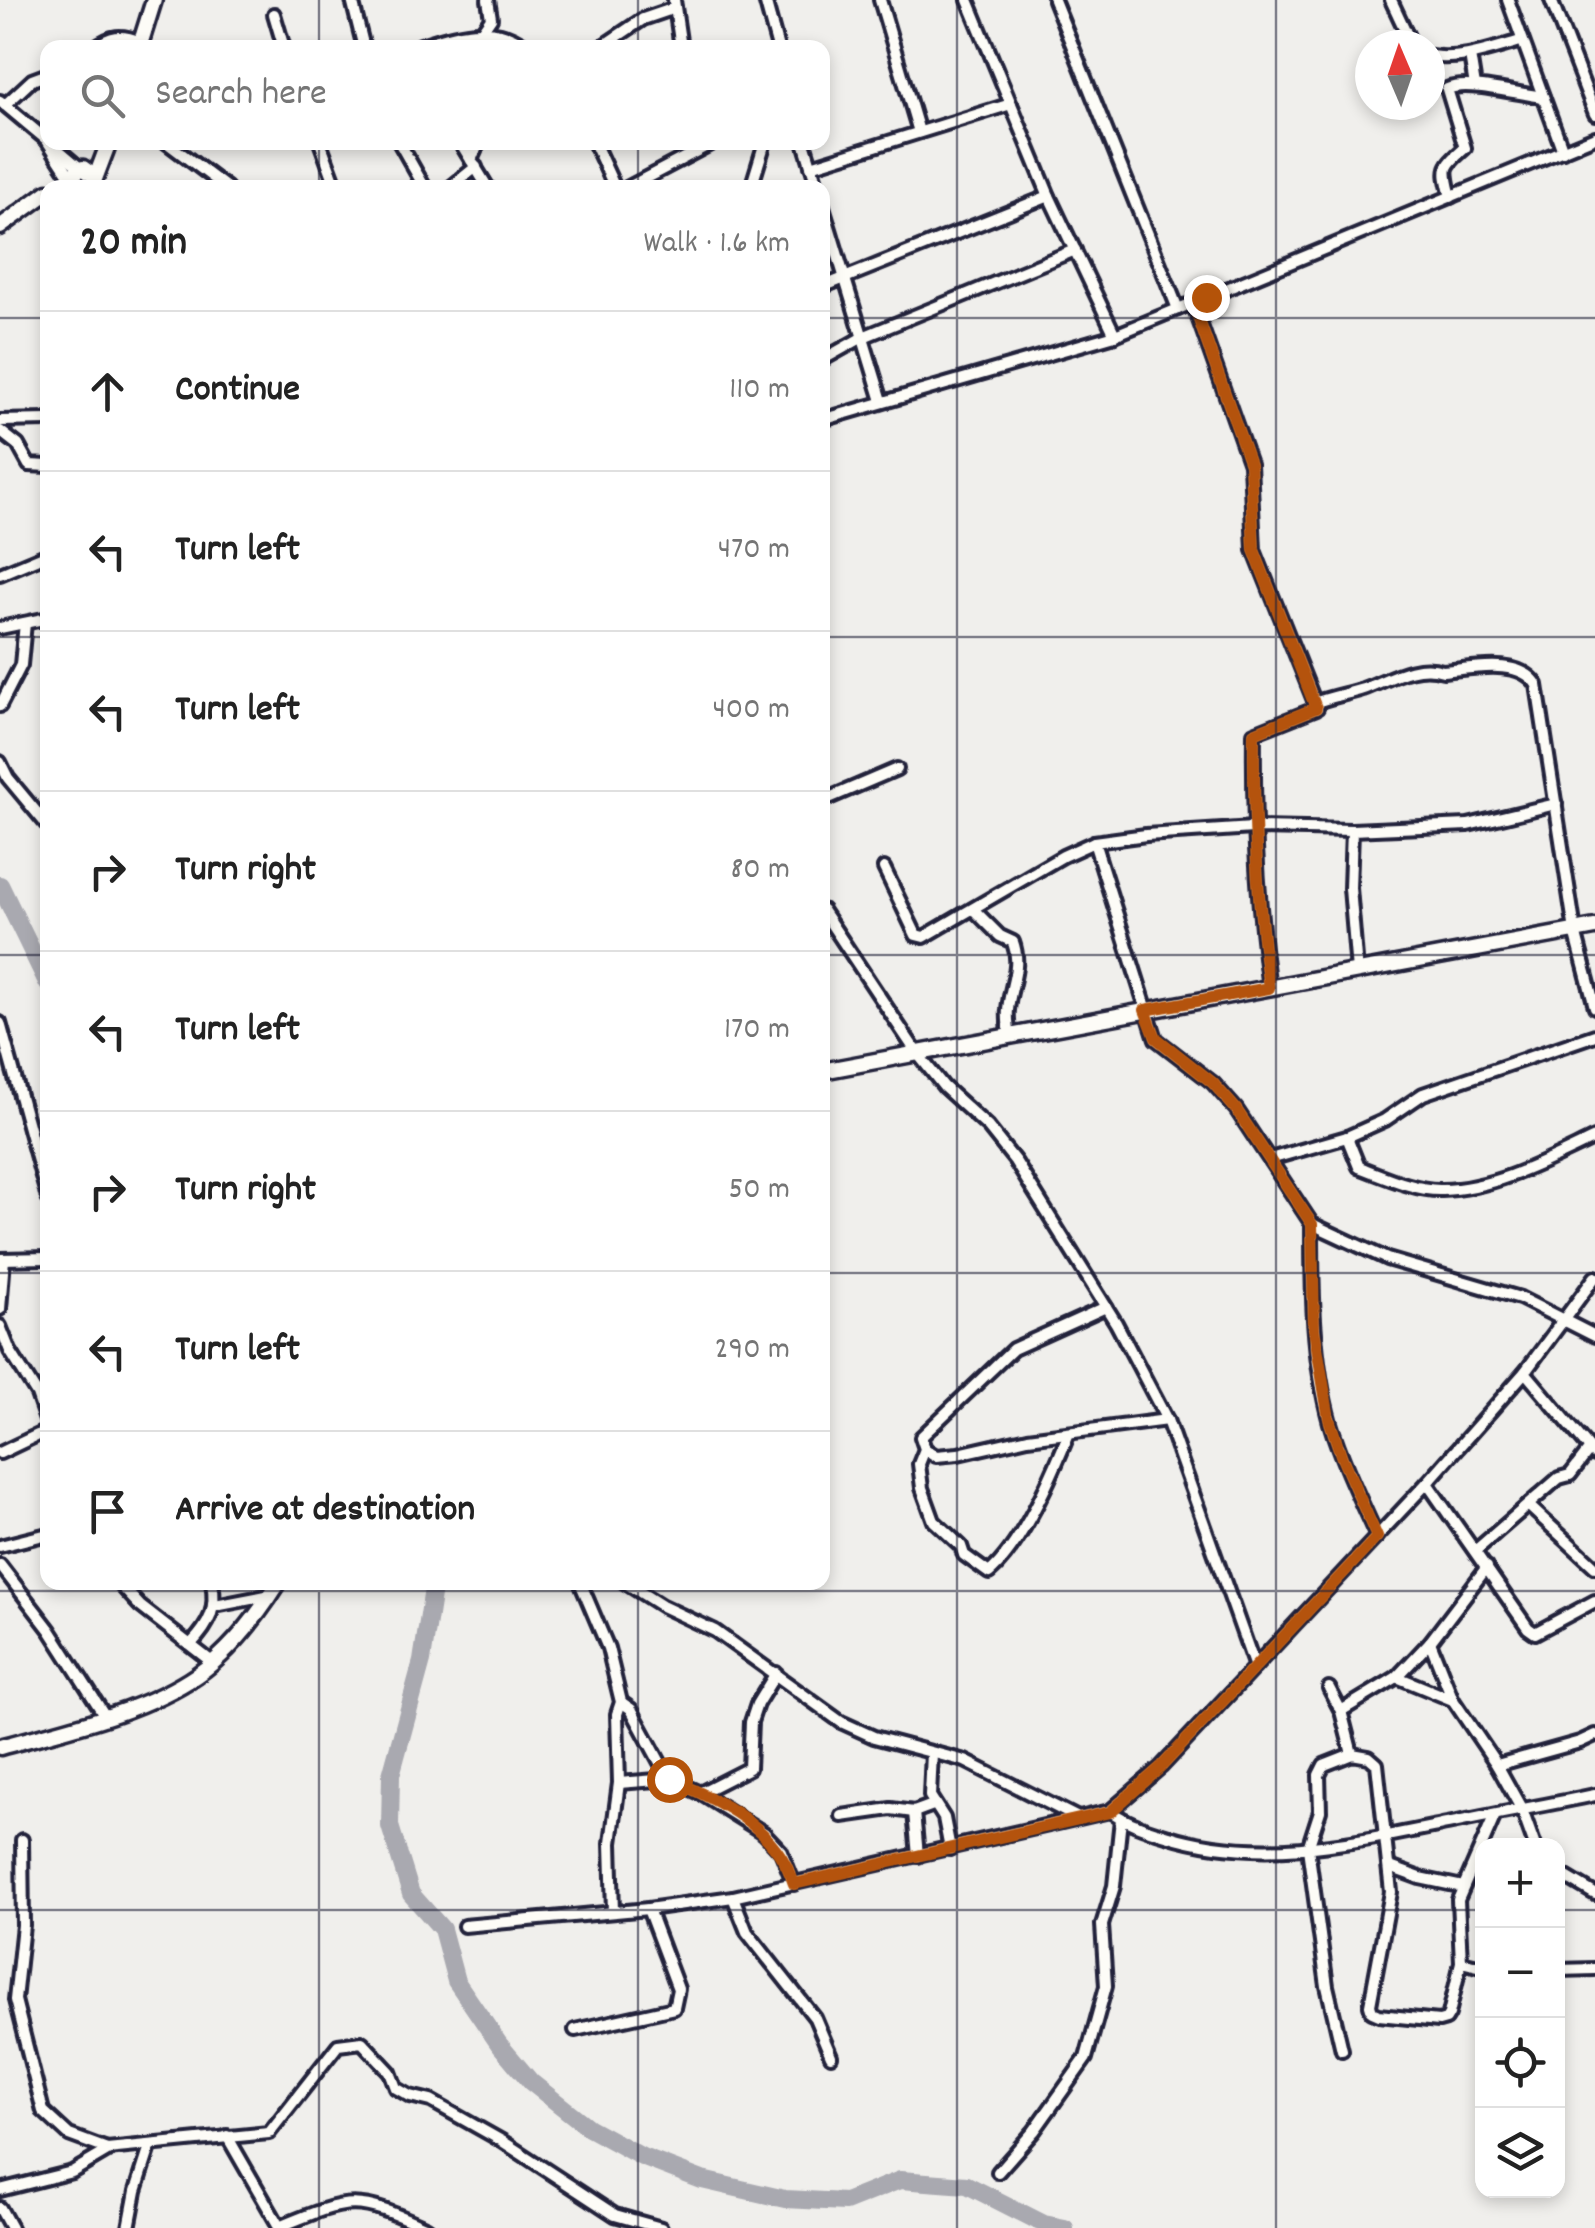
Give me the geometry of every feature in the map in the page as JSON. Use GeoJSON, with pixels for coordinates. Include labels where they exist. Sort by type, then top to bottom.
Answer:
{"type":"FeatureCollection","features":[{"type":"Feature","properties":{"kind":"main road"},"geometry":{"type":"LineString","coordinates":[[142,40],[154,0]]}},
{"type":"Feature","properties":{"kind":"main road"},"geometry":{"type":"LineString","coordinates":[[75,175],[101,150]]}},
{"type":"Feature","properties":{"kind":"main road"},"geometry":{"type":"LineString","coordinates":[[96,180],[106,150]]}},
{"type":"Feature","properties":{"kind":"main road"},"geometry":{"type":"LineString","coordinates":[[0,227],[40,198]]}},
{"type":"Feature","properties":{"kind":"main road"},"geometry":{"type":"LineString","coordinates":[[16,215],[40,208]]}},
{"type":"Feature","properties":{"kind":"main road"},"geometry":{"type":"LineString","coordinates":[[830,1069],[1595,927]]}},
{"type":"Feature","properties":{"kind":"main road"},"geometry":{"type":"LineString","coordinates":[[0,1747],[105,1716],[166,1692],[212,1662],[248,1626],[274,1590]]}},
{"type":"Feature","properties":{"kind":"street"},"geometry":{"type":"LineString","coordinates":[[352,0],[362,40]]}},
{"type":"Feature","properties":{"kind":"street"},"geometry":{"type":"LineString","coordinates":[[482,32],[492,18],[488,0]]}},
{"type":"Feature","properties":{"kind":"street"},"geometry":{"type":"LineString","coordinates":[[765,0],[776,40]]}},
{"type":"Feature","properties":{"kind":"street"},"geometry":{"type":"LineString","coordinates":[[880,0],[919,132]]}},
{"type":"Feature","properties":{"kind":"street"},"geometry":{"type":"LineString","coordinates":[[968,0],[1049,196],[1115,335]]}},
{"type":"Feature","properties":{"kind":"street"},"geometry":{"type":"LineString","coordinates":[[1054,0],[1178,309]]}},
{"type":"Feature","properties":{"kind":"street"},"geometry":{"type":"LineString","coordinates":[[1391,0],[1405,30]]}},
{"type":"Feature","properties":{"kind":"street"},"geometry":{"type":"LineString","coordinates":[[1508,0],[1563,152]]}},
{"type":"Feature","properties":{"kind":"street"},"geometry":{"type":"LineString","coordinates":[[1551,0],[1595,114]]}},
{"type":"Feature","properties":{"kind":"street"},"geometry":{"type":"LineString","coordinates":[[612,40],[675,4],[680,40]]}},
{"type":"Feature","properties":{"kind":"street"},"geometry":{"type":"LineString","coordinates":[[274,14],[282,40]]}},
{"type":"Feature","properties":{"kind":"street"},"geometry":{"type":"LineString","coordinates":[[438,40],[482,32],[518,40]]}},
{"type":"Feature","properties":{"kind":"street"},"geometry":{"type":"LineString","coordinates":[[104,40],[118,35],[129,40]]}},
{"type":"Feature","properties":{"kind":"street"},"geometry":{"type":"LineString","coordinates":[[1445,59],[1521,41]]}},
{"type":"Feature","properties":{"kind":"street"},"geometry":{"type":"LineString","coordinates":[[1470,55],[1476,86]]}},
{"type":"Feature","properties":{"kind":"street"},"geometry":{"type":"LineString","coordinates":[[40,77],[2,102],[40,135]]}},
{"type":"Feature","properties":{"kind":"street"},"geometry":{"type":"LineString","coordinates":[[1450,197],[1447,162],[1465,148],[1447,90],[1461,85],[1476,86],[1542,98]]}},
{"type":"Feature","properties":{"kind":"street"},"geometry":{"type":"LineString","coordinates":[[811,166],[1012,104]]}},
{"type":"Feature","properties":{"kind":"street"},"geometry":{"type":"LineString","coordinates":[[830,417],[1115,335],[1595,137]]}},
{"type":"Feature","properties":{"kind":"street"},"geometry":{"type":"LineString","coordinates":[[55,150],[75,175]]}},
{"type":"Feature","properties":{"kind":"street"},"geometry":{"type":"LineString","coordinates":[[177,150],[217,180]]}},
{"type":"Feature","properties":{"kind":"street"},"geometry":{"type":"LineString","coordinates":[[323,150],[333,180]]}},
{"type":"Feature","properties":{"kind":"street"},"geometry":{"type":"LineString","coordinates":[[404,150],[421,180]]}},
{"type":"Feature","properties":{"kind":"street"},"geometry":{"type":"LineString","coordinates":[[465,150],[483,180]]}},
{"type":"Feature","properties":{"kind":"street"},"geometry":{"type":"LineString","coordinates":[[458,180],[474,164],[478,150]]}},
{"type":"Feature","properties":{"kind":"street"},"geometry":{"type":"LineString","coordinates":[[598,150],[611,180]]}},
{"type":"Feature","properties":{"kind":"street"},"geometry":{"type":"LineString","coordinates":[[642,180],[699,150]]}},
{"type":"Feature","properties":{"kind":"street"},"geometry":{"type":"LineString","coordinates":[[753,180],[762,150]]}},
{"type":"Feature","properties":{"kind":"street"},"geometry":{"type":"LineString","coordinates":[[806,150],[815,180]]}},
{"type":"Feature","properties":{"kind":"street"},"geometry":{"type":"LineString","coordinates":[[830,283],[1049,196]]}},
{"type":"Feature","properties":{"kind":"street"},"geometry":{"type":"LineString","coordinates":[[830,229],[882,401]]}},
{"type":"Feature","properties":{"kind":"street"},"geometry":{"type":"LineString","coordinates":[[830,356],[863,338],[1075,250]]}},
{"type":"Feature","properties":{"kind":"street"},"geometry":{"type":"LineString","coordinates":[[1193,303],[1250,464],[1254,550],[1315,711],[1254,733],[1257,906],[1269,988]]}},
{"type":"Feature","properties":{"kind":"street"},"geometry":{"type":"LineString","coordinates":[[0,421],[40,420]]}},
{"type":"Feature","properties":{"kind":"street"},"geometry":{"type":"LineString","coordinates":[[0,431],[18,444],[29,465],[40,466]]}},
{"type":"Feature","properties":{"kind":"street"},"geometry":{"type":"LineString","coordinates":[[0,574],[40,557]]}},
{"type":"Feature","properties":{"kind":"street"},"geometry":{"type":"LineString","coordinates":[[0,628],[40,620]]}},
{"type":"Feature","properties":{"kind":"street"},"geometry":{"type":"LineString","coordinates":[[0,706],[21,665],[25,623]]}},
{"type":"Feature","properties":{"kind":"street"},"geometry":{"type":"LineString","coordinates":[[1314,702],[1412,670],[1510,668],[1527,673],[1537,685],[1575,931],[1595,1007]]}},
{"type":"Feature","properties":{"kind":"street"},"geometry":{"type":"LineString","coordinates":[[0,762],[8,778],[40,816]]}},
{"type":"Feature","properties":{"kind":"street"},"geometry":{"type":"LineString","coordinates":[[830,798],[897,769]]}},
{"type":"Feature","properties":{"kind":"street"},"geometry":{"type":"LineString","coordinates":[[884,868],[916,935],[924,938],[1063,856],[1094,842],[1253,828],[1468,826],[1556,804]]}},
{"type":"Feature","properties":{"kind":"street"},"geometry":{"type":"LineString","coordinates":[[1352,830],[1350,888],[1357,971]]}},
{"type":"Feature","properties":{"kind":"street"},"geometry":{"type":"LineString","coordinates":[[1094,842],[1156,1038],[1213,1083],[1312,1224],[1314,1329],[1329,1419],[1377,1537]]}},
{"type":"Feature","properties":{"kind":"street"},"geometry":{"type":"LineString","coordinates":[[974,910],[1000,936],[1012,942],[1016,951],[1017,970],[1007,1014],[1008,1036]]}},
{"type":"Feature","properties":{"kind":"street"},"geometry":{"type":"LineString","coordinates":[[830,925],[917,1053],[1015,1161],[1106,1307],[1166,1420],[1255,1667]]}},
{"type":"Feature","properties":{"kind":"street"},"geometry":{"type":"LineString","coordinates":[[0,1027],[40,1170]]}},
{"type":"Feature","properties":{"kind":"street"},"geometry":{"type":"LineString","coordinates":[[1270,1159],[1347,1137],[1386,1120],[1423,1094],[1595,1035]]}},
{"type":"Feature","properties":{"kind":"street"},"geometry":{"type":"LineString","coordinates":[[1347,1137],[1360,1167],[1439,1190],[1479,1184],[1536,1166],[1595,1138]]}},
{"type":"Feature","properties":{"kind":"street"},"geometry":{"type":"LineString","coordinates":[[1312,1224],[1387,1259],[1520,1298],[1595,1336]]}},
{"type":"Feature","properties":{"kind":"street"},"geometry":{"type":"LineString","coordinates":[[0,1309],[2,1259],[40,1258]]}},
{"type":"Feature","properties":{"kind":"street"},"geometry":{"type":"LineString","coordinates":[[464,1926],[648,1910],[733,1897],[1110,1812],[1161,1767],[1427,1484],[1525,1372],[1595,1277]]}},
{"type":"Feature","properties":{"kind":"street"},"geometry":{"type":"LineString","coordinates":[[1106,1307],[1013,1350],[921,1437],[925,1449],[936,1456],[958,1454],[992,1444],[1166,1420]]}},
{"type":"Feature","properties":{"kind":"street"},"geometry":{"type":"LineString","coordinates":[[0,1326],[40,1403]]}},
{"type":"Feature","properties":{"kind":"street"},"geometry":{"type":"LineString","coordinates":[[1475,1551],[1593,1452],[1525,1372]]}},
{"type":"Feature","properties":{"kind":"street"},"geometry":{"type":"LineString","coordinates":[[0,1453],[40,1432]]}},
{"type":"Feature","properties":{"kind":"street"},"geometry":{"type":"LineString","coordinates":[[925,1449],[919,1464],[920,1476],[934,1520],[961,1546],[964,1555],[990,1573],[1019,1535],[1053,1472],[1068,1432]]}},
{"type":"Feature","properties":{"kind":"street"},"geometry":{"type":"LineString","coordinates":[[1427,1484],[1528,1628],[1535,1632],[1595,1601]]}},
{"type":"Feature","properties":{"kind":"street"},"geometry":{"type":"LineString","coordinates":[[1529,1506],[1595,1567]]}},
{"type":"Feature","properties":{"kind":"street"},"geometry":{"type":"LineString","coordinates":[[0,1546],[40,1536]]}},
{"type":"Feature","properties":{"kind":"street"},"geometry":{"type":"LineString","coordinates":[[0,1565],[105,1716]]}},
{"type":"Feature","properties":{"kind":"street"},"geometry":{"type":"LineString","coordinates":[[1340,1711],[1397,1677],[1430,1642],[1486,1568]]}},
{"type":"Feature","properties":{"kind":"street"},"geometry":{"type":"LineString","coordinates":[[125,1590],[212,1662]]}},
{"type":"Feature","properties":{"kind":"street"},"geometry":{"type":"LineString","coordinates":[[191,1644],[215,1606],[213,1590]]}},
{"type":"Feature","properties":{"kind":"street"},"geometry":{"type":"LineString","coordinates":[[215,1606],[271,1590]]}},
{"type":"Feature","properties":{"kind":"street"},"geometry":{"type":"LineString","coordinates":[[583,1590],[608,1648],[620,1702],[619,1783],[611,1843],[613,1912]]}},
{"type":"Feature","properties":{"kind":"street"},"geometry":{"type":"LineString","coordinates":[[637,1590],[716,1630],[842,1722],[874,1737],[965,1761],[1077,1818]]}},
{"type":"Feature","properties":{"kind":"street"},"geometry":{"type":"LineString","coordinates":[[1430,1642],[1453,1700],[1497,1765],[1522,1810],[1532,1838]]}},
{"type":"Feature","properties":{"kind":"street"},"geometry":{"type":"LineString","coordinates":[[700,1792],[749,1768],[751,1722],[756,1704],[776,1673]]}},
{"type":"Feature","properties":{"kind":"street"},"geometry":{"type":"LineString","coordinates":[[1397,1677],[1453,1700]]}},
{"type":"Feature","properties":{"kind":"street"},"geometry":{"type":"LineString","coordinates":[[1329,1688],[1352,1754]]}},
{"type":"Feature","properties":{"kind":"street"},"geometry":{"type":"LineString","coordinates":[[620,1702],[631,1709],[669,1779]]}},
{"type":"Feature","properties":{"kind":"street"},"geometry":{"type":"LineString","coordinates":[[1497,1765],[1595,1735]]}},
{"type":"Feature","properties":{"kind":"street"},"geometry":{"type":"LineString","coordinates":[[932,1752],[930,1796],[944,1818],[950,1849]]}},
{"type":"Feature","properties":{"kind":"street"},"geometry":{"type":"LineString","coordinates":[[1342,2050],[1327,1986],[1308,1848],[1320,1811],[1320,1770],[1352,1754],[1369,1757],[1377,1764],[1390,1867],[1389,1912],[1370,2005],[1372,2012],[1446,2020],[1461,1962],[1458,1900],[1495,1815]]}},
{"type":"Feature","properties":{"kind":"street"},"geometry":{"type":"LineString","coordinates":[[619,1783],[669,1779],[700,1792],[764,1833],[781,1851],[794,1884]]}},
{"type":"Feature","properties":{"kind":"street"},"geometry":{"type":"LineString","coordinates":[[1110,1812],[1122,1820],[1191,1844],[1275,1852],[1386,1837],[1595,1795]]}},
{"type":"Feature","properties":{"kind":"street"},"geometry":{"type":"LineString","coordinates":[[842,1816],[904,1809],[914,1812],[933,1805]]}},
{"type":"Feature","properties":{"kind":"street"},"geometry":{"type":"LineString","coordinates":[[914,1812],[918,1856]]}},
{"type":"Feature","properties":{"kind":"street"},"geometry":{"type":"LineString","coordinates":[[998,2172],[1034,2131],[1086,2058],[1106,1986],[1102,1925],[1114,1886],[1122,1820]]}},
{"type":"Feature","properties":{"kind":"street"},"geometry":{"type":"LineString","coordinates":[[22,1840],[24,1925],[15,2000],[43,2111],[69,2135],[112,2148],[269,2133],[338,2044],[362,2042],[390,2072],[396,2088],[431,2101],[488,2133],[615,2215],[661,2228]]}},
{"type":"Feature","properties":{"kind":"street"},"geometry":{"type":"LineString","coordinates":[[1390,1867],[1463,1888]]}},
{"type":"Feature","properties":{"kind":"street"},"geometry":{"type":"LineString","coordinates":[[1565,1876],[1595,1894]]}},
{"type":"Feature","properties":{"kind":"street"},"geometry":{"type":"LineString","coordinates":[[733,1897],[747,1932],[815,2018],[831,2056]]}},
{"type":"Feature","properties":{"kind":"street"},"geometry":{"type":"LineString","coordinates":[[574,2030],[674,2008],[678,1989],[648,1910]]}},
{"type":"Feature","properties":{"kind":"street"},"geometry":{"type":"LineString","coordinates":[[1461,1962],[1475,1965]]}},
{"type":"Feature","properties":{"kind":"street"},"geometry":{"type":"LineString","coordinates":[[1565,1970],[1595,1970]]}},
{"type":"Feature","properties":{"kind":"street"},"geometry":{"type":"LineString","coordinates":[[0,2002],[15,2000]]}},
{"type":"Feature","properties":{"kind":"street"},"geometry":{"type":"LineString","coordinates":[[227,2136],[279,2227],[338,2204],[374,2204],[427,2228]]}},
{"type":"Feature","properties":{"kind":"street"},"geometry":{"type":"LineString","coordinates":[[129,2228],[150,2147]]}},
{"type":"Feature","properties":{"kind":"street"},"geometry":{"type":"LineString","coordinates":[[0,2190],[72,2172],[112,2148]]}},
{"type":"Feature","properties":{"kind":"street"},"geometry":{"type":"LineString","coordinates":[[0,2208],[11,2228]]}},
{"type":"Feature","properties":{"kind":"street"},"geometry":{"type":"LineString","coordinates":[[610,2228],[615,2215]]}},
{"type":"Feature","properties":{"kind":"waterway"},"geometry":{"type":"LineString","coordinates":[[0,885],[40,968]]}},
{"type":"Feature","properties":{"kind":"waterway"},"geometry":{"type":"LineString","coordinates":[[433,1590],[422,1661],[391,1775],[390,1826],[411,1894],[442,1929],[456,1981],[499,2044],[531,2082],[589,2128],[642,2157],[702,2180],[785,2199],[845,2202],[900,2180],[967,2185],[1044,2224],[1065,2228]]}},
{"type":"Feature","properties":{"kind":"route"},"geometry":{"type":"LineString","coordinates":[[669,1779],[700,1792],[764,1833],[781,1851],[794,1884],[1110,1812],[1161,1767],[1377,1537],[1329,1419],[1314,1329],[1312,1224],[1236,1109],[1213,1083],[1156,1038],[1145,1010],[1269,988],[1257,906],[1254,733],[1316,708],[1254,550],[1250,464],[1193,303],[1206,297]]}}]}
